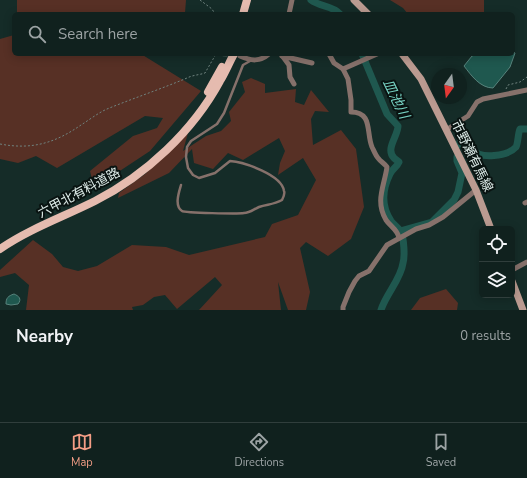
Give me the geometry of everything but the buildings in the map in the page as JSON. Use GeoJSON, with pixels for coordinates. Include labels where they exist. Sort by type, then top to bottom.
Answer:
{"type":"FeatureCollection","features":[{"type":"Feature","properties":{"kind":"main road"},"geometry":{"type":"LineString","coordinates":[[244,12],[247,0]]}},
{"type":"Feature","properties":{"kind":"main road"},"geometry":{"type":"LineString","coordinates":[[250,12],[253,0]]}},
{"type":"Feature","properties":{"kind":"main road"},"geometry":{"type":"LineString","coordinates":[[354,0],[366,12]]}},
{"type":"Feature","properties":{"kind":"main road","name":"六甲北有料道路"},"geometry":{"type":"LineString","coordinates":[[0,242],[21,230],[104,190],[145,162],[188,118],[206,94],[222,68],[227,56]]}},
{"type":"Feature","properties":{"kind":"main road","name":"六甲北有料道路"},"geometry":{"type":"LineString","coordinates":[[0,249],[30,231],[96,200],[123,184],[155,160],[179,136],[206,103],[236,56]]}},
{"type":"Feature","properties":{"kind":"main road","name":"市野瀬有馬線"},"geometry":{"type":"LineString","coordinates":[[404,56],[421,79],[476,190],[490,226]]}},
{"type":"Feature","properties":{"kind":"main road"},"geometry":{"type":"LineString","coordinates":[[515,289],[523,310]]}},
{"type":"Feature","properties":{"kind":"street"},"geometry":{"type":"LineString","coordinates":[[289,12],[292,0]]}},
{"type":"Feature","properties":{"kind":"street"},"geometry":{"type":"LineString","coordinates":[[240,56],[250,60],[257,60],[268,56]]}},
{"type":"Feature","properties":{"kind":"street"},"geometry":{"type":"LineString","coordinates":[[283,56],[289,65],[290,77],[294,84]]}},
{"type":"Feature","properties":{"kind":"street"},"geometry":{"type":"LineString","coordinates":[[286,56],[312,63]]}},
{"type":"Feature","properties":{"kind":"street"},"geometry":{"type":"LineString","coordinates":[[330,56],[334,63],[343,69],[348,79],[351,112],[358,112],[365,117],[370,132],[370,142],[372,147],[378,158],[387,167],[380,202],[385,217],[401,236]]}},
{"type":"Feature","properties":{"kind":"street"},"geometry":{"type":"LineString","coordinates":[[343,69],[372,56]]}},
{"type":"Feature","properties":{"kind":"street"},"geometry":{"type":"LineString","coordinates":[[446,130],[468,116],[477,102],[483,99],[527,90]]}},
{"type":"Feature","properties":{"kind":"street"},"geometry":{"type":"LineString","coordinates":[[343,310],[349,292],[359,276],[369,271],[387,245],[401,236],[429,225],[444,217],[476,190]]}},
{"type":"Feature","properties":{"kind":"street"},"geometry":{"type":"LineString","coordinates":[[515,268],[527,262]]}},
{"type":"Feature","properties":{"kind":"lane"},"geometry":{"type":"LineString","coordinates":[[181,185],[178,207],[182,211],[187,212],[245,214],[259,207],[275,204],[282,200],[284,191],[281,183],[273,176],[239,162],[230,161],[214,173],[199,178],[193,175],[188,168],[186,147],[191,141],[217,124],[224,114],[243,65],[250,60]]}},
{"type":"Feature","properties":{"kind":"path"},"geometry":{"type":"LineString","coordinates":[[200,0],[214,12]]}},
{"type":"Feature","properties":{"kind":"path"},"geometry":{"type":"LineString","coordinates":[[0,144],[20,147],[52,142],[105,110],[205,72],[215,56]]}},
{"type":"Feature","properties":{"kind":"path"},"geometry":{"type":"LineString","coordinates":[[504,94],[508,85],[520,82],[527,77]]}},
{"type":"Feature","properties":{"kind":"shaded area"},"geometry":{"type":"Polygon","coordinates":[[[17,0],[186,0],[185,12],[17,12],[17,0]]]}},
{"type":"Feature","properties":{"kind":"shaded area"},"geometry":{"type":"Polygon","coordinates":[[[390,0],[484,0],[484,12],[406,12],[403,8],[390,0]]]}},
{"type":"Feature","properties":{"kind":"shaded area"},"geometry":{"type":"Polygon","coordinates":[[[12,36],[12,56],[144,56],[201,91],[150,151],[94,188],[90,171],[133,136],[157,128],[163,118],[145,116],[57,168],[36,156],[18,163],[0,159],[0,39],[12,36]]]}},
{"type":"Feature","properties":{"kind":"shaded area"},"geometry":{"type":"Polygon","coordinates":[[[472,56],[514,56],[510,67],[493,88],[484,86],[473,77],[464,66],[472,56]]]}},
{"type":"Feature","properties":{"kind":"shaded area"},"geometry":{"type":"Polygon","coordinates":[[[251,78],[265,84],[265,93],[296,89],[295,102],[304,105],[311,90],[329,112],[315,111],[311,119],[313,145],[341,130],[356,149],[364,207],[351,239],[328,256],[306,242],[300,248],[310,292],[306,310],[288,310],[278,282],[281,310],[199,310],[222,285],[215,277],[177,309],[165,295],[154,297],[143,305],[132,307],[133,310],[26,310],[29,285],[15,273],[0,277],[0,270],[33,240],[52,254],[63,267],[78,271],[97,266],[132,245],[166,247],[189,255],[265,237],[272,224],[298,215],[316,180],[303,158],[278,175],[280,163],[285,151],[279,138],[243,160],[228,153],[213,169],[194,163],[192,149],[169,173],[118,198],[119,193],[145,174],[188,133],[183,151],[206,136],[221,131],[231,121],[229,112],[245,92],[242,82],[251,78]]]}},
{"type":"Feature","properties":{"kind":"shaded area"},"geometry":{"type":"Polygon","coordinates":[[[446,289],[458,303],[457,310],[411,310],[420,298],[446,289]]]}},
{"type":"Feature","properties":{"kind":"shaded area"},"geometry":{"type":"Polygon","coordinates":[[[14,294],[19,298],[20,301],[18,304],[6,304],[6,300],[14,294]]]}},
{"type":"Feature","properties":{"kind":"waterway","name":"皿池川"},"geometry":{"type":"LineString","coordinates":[[311,0],[338,12]]}},
{"type":"Feature","properties":{"kind":"waterway","name":"皿池川"},"geometry":{"type":"LineString","coordinates":[[363,56],[387,114],[398,126],[391,151],[394,158],[399,162],[387,180],[384,192],[384,204],[391,221],[402,235],[404,260],[402,269],[381,310]]}},
{"type":"Feature","properties":{"kind":"waterway"},"geometry":{"type":"LineString","coordinates":[[458,145],[463,138],[468,141],[472,149],[481,155],[494,156],[507,153],[516,147],[520,129],[527,129]]}},
{"type":"Feature","properties":{"kind":"waterway"},"geometry":{"type":"LineString","coordinates":[[400,231],[432,222],[454,200],[458,192],[462,173],[457,157]]}}]}
